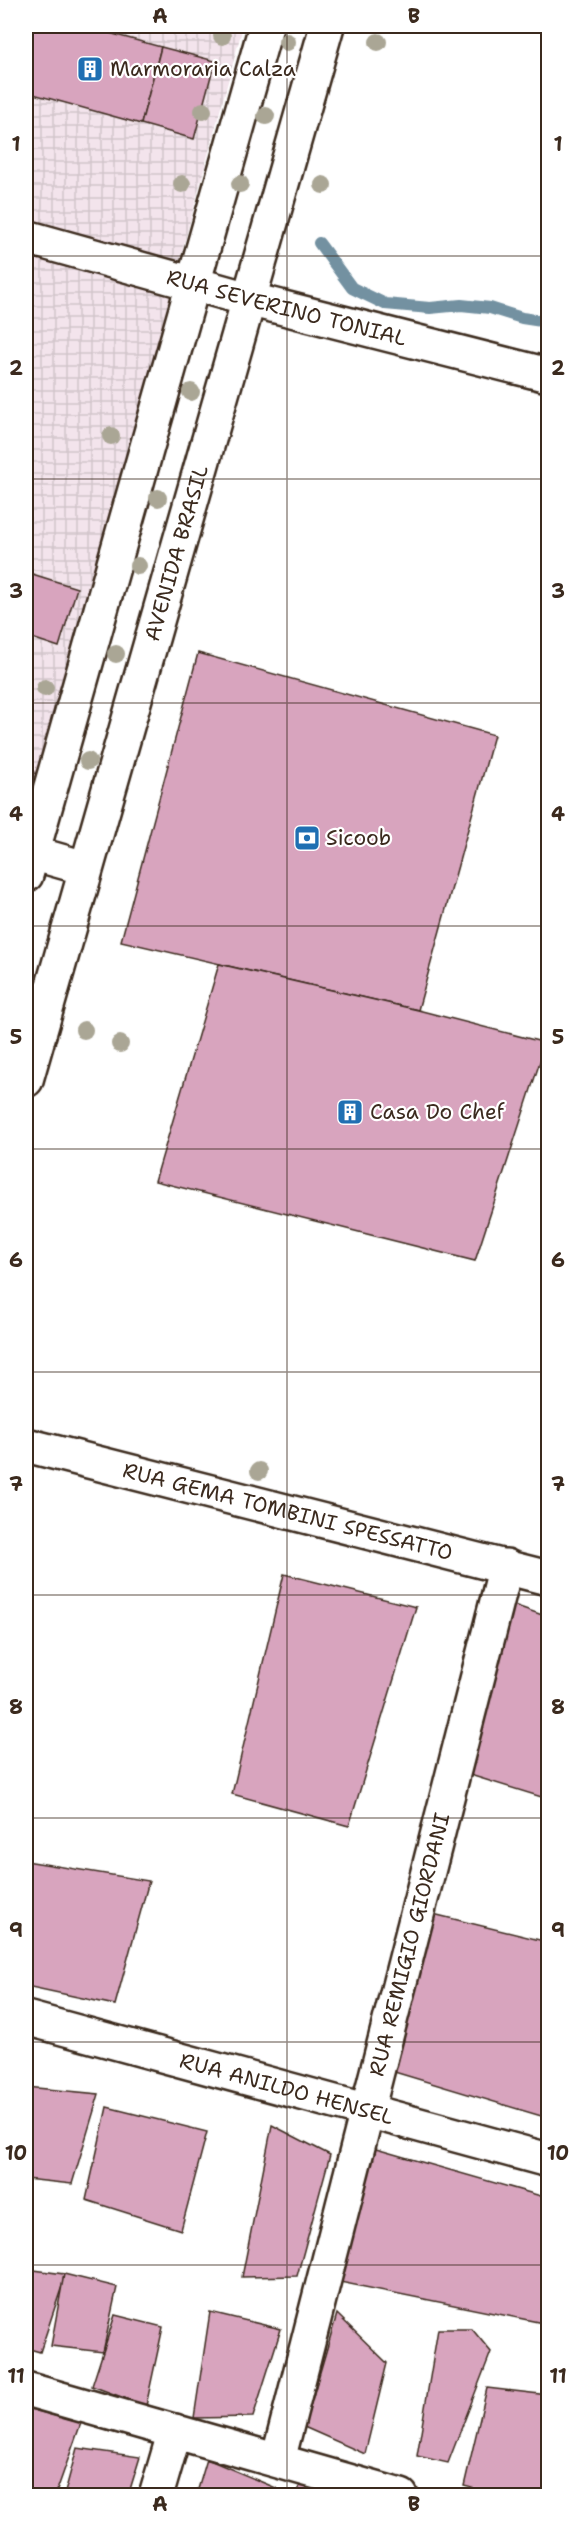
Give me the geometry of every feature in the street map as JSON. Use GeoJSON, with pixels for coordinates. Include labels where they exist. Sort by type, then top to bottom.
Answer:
{"type":"FeatureCollection","features":[{"type":"Feature","properties":{"kind":"street"},"geometry":{"type":"LineString","coordinates":[[85,868],[28,864],[266,26]]}},
{"type":"Feature","properties":{"kind":"street","name":"AVENIDA BRASIL"},"geometry":{"type":"LineString","coordinates":[[26,1080],[327,26]]}},
{"type":"Feature","properties":{"kind":"street","name":"RUA SEVERINO TONIAL"},"geometry":{"type":"LineString","coordinates":[[26,237],[248,299],[549,375]]}},
{"type":"Feature","properties":{"kind":"street","name":"RUA GEMA TOMBINI SPESSATTO"},"geometry":{"type":"LineString","coordinates":[[26,1445],[549,1578]]}},
{"type":"Feature","properties":{"kind":"street","name":"RUA REMIGIO GIORDANI"},"geometry":{"type":"LineString","coordinates":[[278,2460],[506,1566]]}},
{"type":"Feature","properties":{"kind":"street","name":"RUA ANILDO HENSEL"},"geometry":{"type":"LineString","coordinates":[[26,2018],[549,2160]]}},
{"type":"Feature","properties":{"kind":"street"},"geometry":{"type":"LineString","coordinates":[[26,2389],[401,2496]]}},
{"type":"Feature","properties":{"kind":"street"},"geometry":{"type":"LineString","coordinates":[[156,2496],[175,2431]]}},
{"type":"Feature","properties":{"kind":"shaded area"},"geometry":{"type":"Polygon","coordinates":[[[26,26],[243,26],[26,827],[26,26]]]}},
{"type":"Feature","properties":{"kind":"building","name":"Marmoraria Calza"},"geometry":{"type":"Polygon","coordinates":[[[26,26],[83,26],[161,47],[141,124],[26,92],[26,26]]]}},
{"type":"Feature","properties":{"kind":"building"},"geometry":{"type":"Polygon","coordinates":[[[161,47],[215,61],[194,139],[141,124],[161,47]]]}},
{"type":"Feature","properties":{"kind":"building"},"geometry":{"type":"Polygon","coordinates":[[[26,572],[77,588],[59,647],[26,636],[26,572]]]}},
{"type":"Feature","properties":{"kind":"building","name":"Sicoob"},"geometry":{"type":"Polygon","coordinates":[[[198,653],[494,735],[418,1010],[121,941],[198,653]]]}},
{"type":"Feature","properties":{"kind":"building","name":"Casa Do Chef"},"geometry":{"type":"Polygon","coordinates":[[[219,964],[418,1010],[546,1043],[475,1261],[155,1181],[219,964]]]}},
{"type":"Feature","properties":{"kind":"building"},"geometry":{"type":"Polygon","coordinates":[[[284,1574],[416,1607],[349,1826],[232,1794],[284,1574]]]}},
{"type":"Feature","properties":{"kind":"building"},"geometry":{"type":"Polygon","coordinates":[[[511,1604],[548,1617],[548,1799],[470,1775],[511,1604]]]}},
{"type":"Feature","properties":{"kind":"building"},"geometry":{"type":"Polygon","coordinates":[[[26,1861],[149,1881],[115,2005],[26,1986],[26,1861]]]}},
{"type":"Feature","properties":{"kind":"building"},"geometry":{"type":"Polygon","coordinates":[[[425,1912],[548,1942],[548,2118],[391,2071],[425,1912]]]}},
{"type":"Feature","properties":{"kind":"building"},"geometry":{"type":"Polygon","coordinates":[[[26,2087],[99,2094],[72,2184],[26,2179],[26,2087]]]}},
{"type":"Feature","properties":{"kind":"building"},"geometry":{"type":"Polygon","coordinates":[[[107,2107],[207,2132],[181,2230],[86,2200],[107,2107]]]}},
{"type":"Feature","properties":{"kind":"building"},"geometry":{"type":"Polygon","coordinates":[[[272,2125],[330,2155],[297,2276],[242,2277],[272,2125]]]}},
{"type":"Feature","properties":{"kind":"building"},"geometry":{"type":"Polygon","coordinates":[[[369,2147],[548,2198],[548,2324],[330,2280],[369,2147]]]}},
{"type":"Feature","properties":{"kind":"building"},"geometry":{"type":"Polygon","coordinates":[[[26,2269],[64,2274],[40,2352],[26,2348],[26,2269]]]}},
{"type":"Feature","properties":{"kind":"building"},"geometry":{"type":"Polygon","coordinates":[[[64,2274],[117,2287],[103,2352],[51,2346],[64,2274]]]}},
{"type":"Feature","properties":{"kind":"building"},"geometry":{"type":"Polygon","coordinates":[[[210,2312],[281,2329],[253,2417],[194,2418],[210,2312]]]}},
{"type":"Feature","properties":{"kind":"building"},"geometry":{"type":"Polygon","coordinates":[[[337,2314],[387,2363],[365,2454],[304,2427],[337,2314]]]}},
{"type":"Feature","properties":{"kind":"building"},"geometry":{"type":"Polygon","coordinates":[[[115,2315],[163,2327],[146,2406],[92,2386],[115,2315]]]}},
{"type":"Feature","properties":{"kind":"building"},"geometry":{"type":"Polygon","coordinates":[[[438,2329],[472,2329],[491,2352],[448,2463],[417,2456],[438,2329]]]}},
{"type":"Feature","properties":{"kind":"building"},"geometry":{"type":"Polygon","coordinates":[[[487,2388],[548,2395],[548,2496],[502,2496],[464,2486],[487,2388]]]}},
{"type":"Feature","properties":{"kind":"building"},"geometry":{"type":"Polygon","coordinates":[[[30,2409],[81,2423],[55,2496],[26,2496],[26,2423],[30,2409]]]}},
{"type":"Feature","properties":{"kind":"building"},"geometry":{"type":"Polygon","coordinates":[[[77,2448],[140,2457],[128,2496],[64,2496],[77,2448]]]}},
{"type":"Feature","properties":{"kind":"building"},"geometry":{"type":"Polygon","coordinates":[[[207,2459],[276,2488],[275,2496],[196,2496],[207,2459]]]}},
{"type":"Feature","properties":{"kind":"building"},"geometry":{"type":"Polygon","coordinates":[[[300,2482],[342,2496],[298,2496],[300,2482]]]}},
{"type":"Feature","properties":{"kind":"waterway"},"geometry":{"type":"LineString","coordinates":[[319,243],[352,288],[385,304],[430,308],[461,305],[490,308],[522,318],[548,322]]}},
{"type":"Feature","properties":{"kind":"place","name":"Marmoraria Calza"},"geometry":{"type":"Point","coordinates":[90,69]}},
{"type":"Feature","properties":{"kind":"place","name":"Sicoob"},"geometry":{"type":"Point","coordinates":[307,838]}},
{"type":"Feature","properties":{"kind":"place","name":"Casa Do Chef"},"geometry":{"type":"Point","coordinates":[350,1112]}}]}
